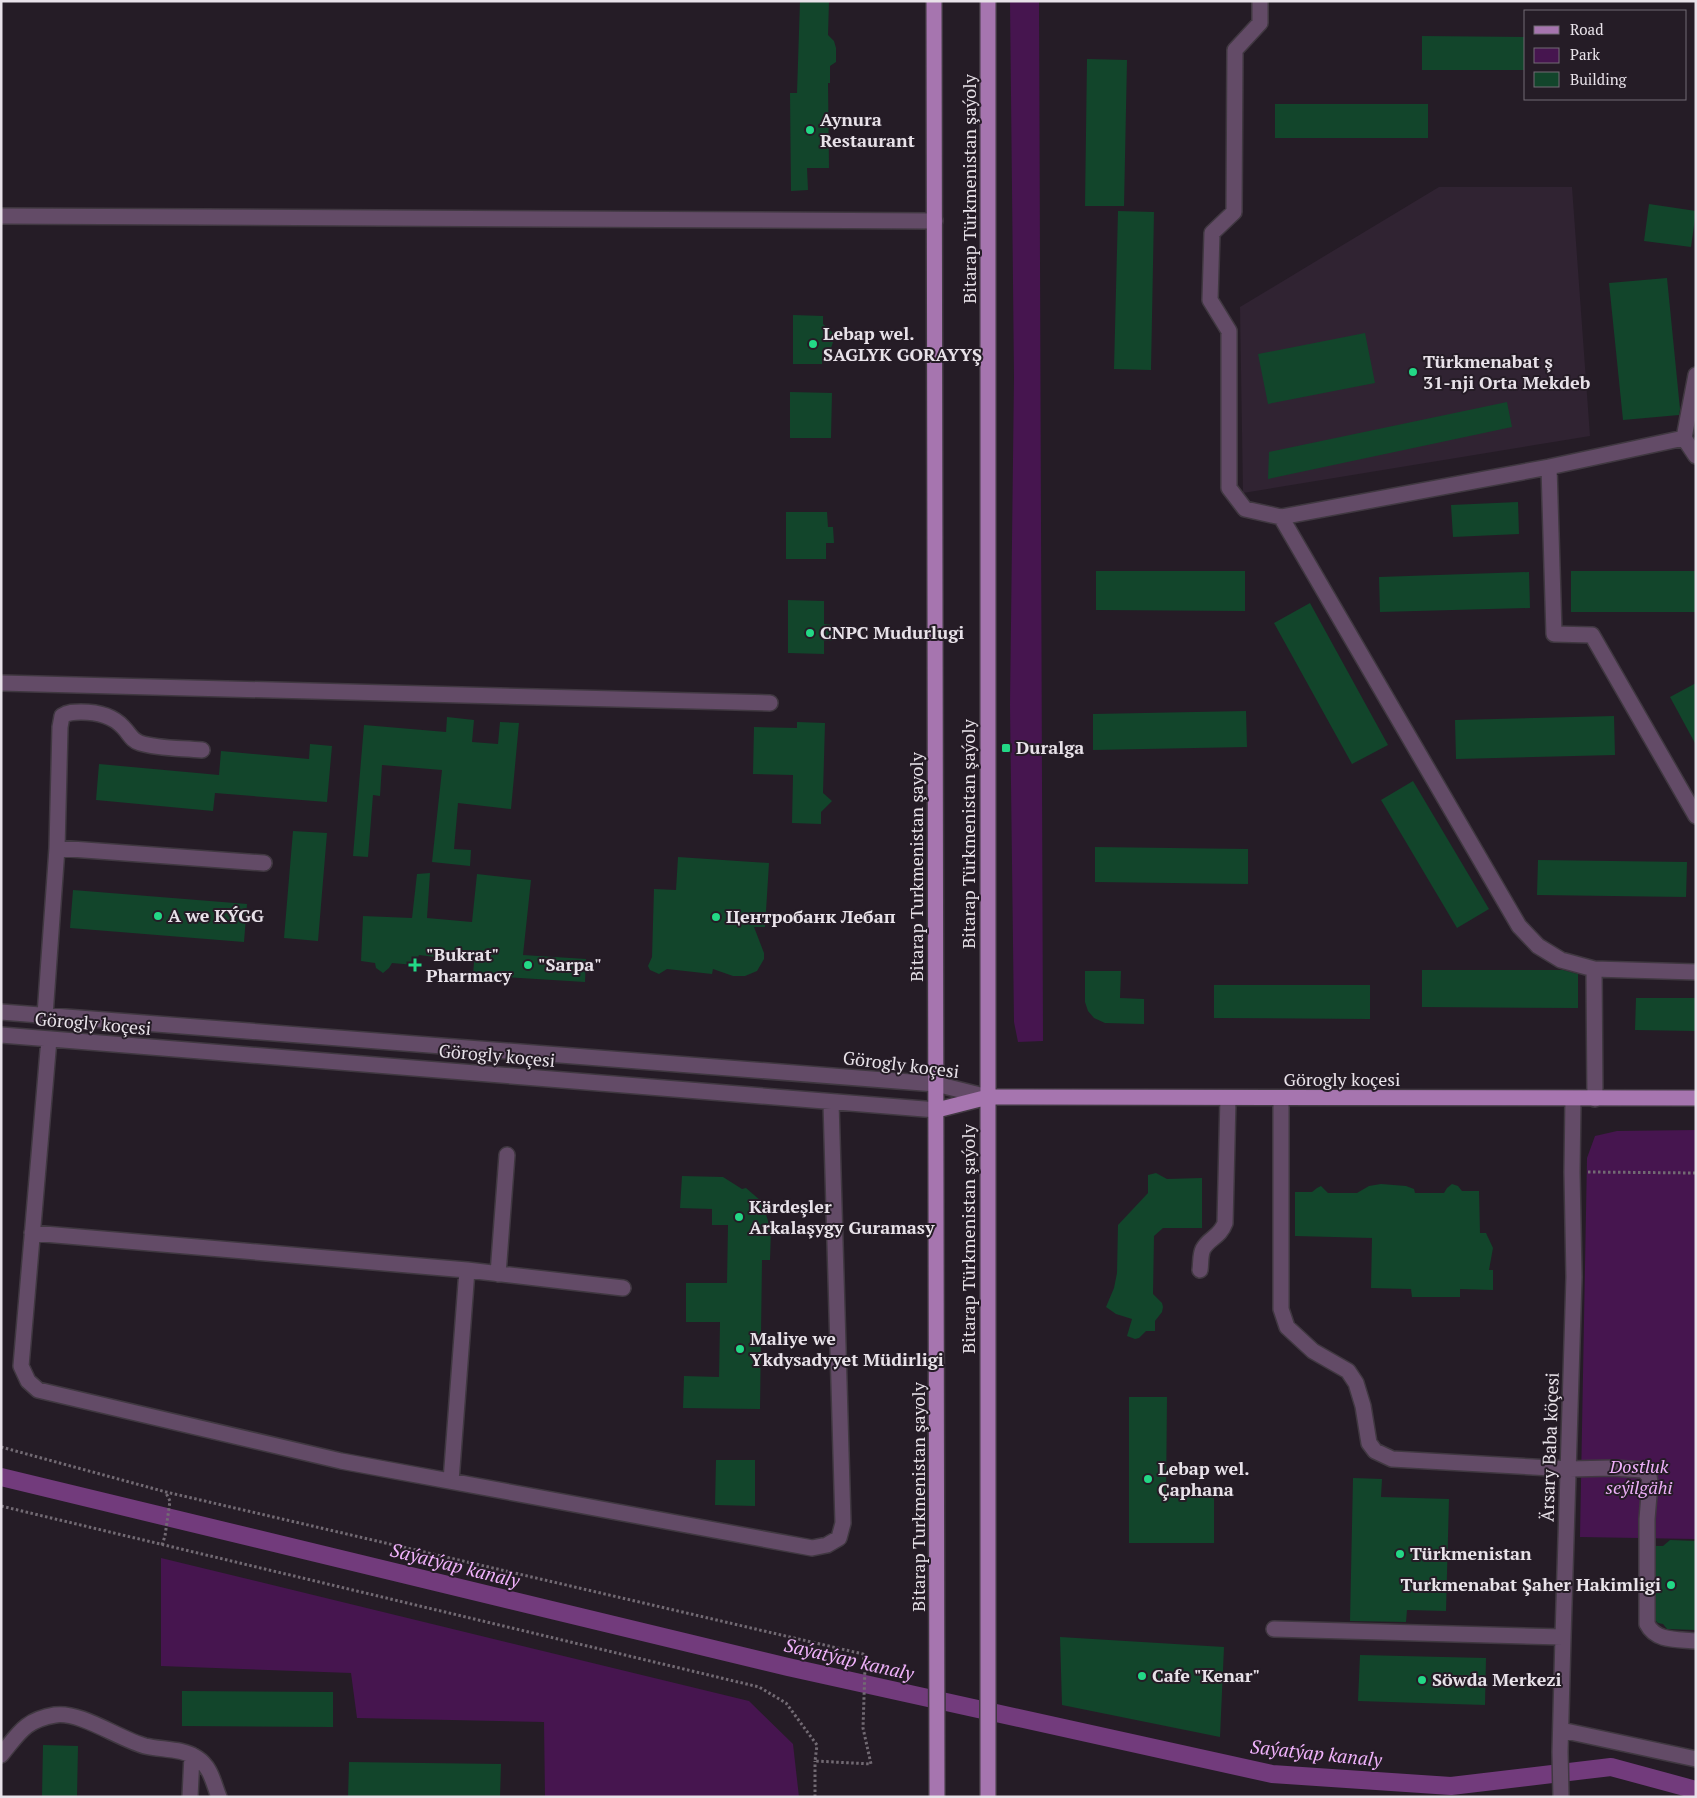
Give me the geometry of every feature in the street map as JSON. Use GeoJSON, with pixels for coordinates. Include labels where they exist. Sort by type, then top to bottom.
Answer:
{"type":"FeatureCollection","features":[{"type":"Feature","properties":{"kind":"main road","name":"Bitarap Turkmenistan şayoly"},"geometry":{"type":"LineString","coordinates":[[934,1],[937,1797]]}},
{"type":"Feature","properties":{"kind":"main road","name":"Bitarap Türkmenistan şaýoly"},"geometry":{"type":"LineString","coordinates":[[988,1],[988,1797]]}},
{"type":"Feature","properties":{"kind":"main road","name":"Görogly koçesi"},"geometry":{"type":"LineString","coordinates":[[937,1110],[988,1097],[1696,1098]]}},
{"type":"Feature","properties":{"kind":"street"},"geometry":{"type":"LineString","coordinates":[[1260,1],[1260,23],[1235,50],[1234,212],[1212,233],[1210,300],[1229,331],[1229,488],[1244,509],[1281,517],[1549,467],[1684,438]]}},
{"type":"Feature","properties":{"kind":"street"},"geometry":{"type":"LineString","coordinates":[[1,216],[935,221]]}},
{"type":"Feature","properties":{"kind":"street"},"geometry":{"type":"LineString","coordinates":[[1696,375],[1684,438],[1696,456]]}},
{"type":"Feature","properties":{"kind":"street"},"geometry":{"type":"LineString","coordinates":[[1549,467],[1554,634],[1592,635],[1696,816]]}},
{"type":"Feature","properties":{"kind":"street"},"geometry":{"type":"LineString","coordinates":[[1281,517],[1519,926],[1538,946],[1562,960],[1594,969],[1696,972]]}},
{"type":"Feature","properties":{"kind":"street"},"geometry":{"type":"LineString","coordinates":[[1,683],[770,703]]}},
{"type":"Feature","properties":{"kind":"street"},"geometry":{"type":"LineString","coordinates":[[46,1015],[57,848],[60,728],[62,716],[65,714],[94,712],[107,715],[122,726],[130,737],[138,742],[148,745],[202,750]]}},
{"type":"Feature","properties":{"kind":"street"},"geometry":{"type":"LineString","coordinates":[[57,848],[264,863]]}},
{"type":"Feature","properties":{"kind":"street"},"geometry":{"type":"LineString","coordinates":[[1594,969],[1595,1099]]}},
{"type":"Feature","properties":{"kind":"street","name":"Görogly koçesi"},"geometry":{"type":"LineString","coordinates":[[1,1012],[936,1084],[988,1097]]}},
{"type":"Feature","properties":{"kind":"street","name":"Görogly koçesi"},"geometry":{"type":"LineString","coordinates":[[1,1035],[937,1110]]}},
{"type":"Feature","properties":{"kind":"street"},"geometry":{"type":"LineString","coordinates":[[49,1039],[21,1366],[28,1381],[38,1390],[341,1461],[812,1548],[827,1545],[839,1538],[843,1524],[830,1102]]}},
{"type":"Feature","properties":{"kind":"street"},"geometry":{"type":"LineString","coordinates":[[1200,1270],[1203,1249],[1223,1229],[1225,1223],[1228,1098]]}},
{"type":"Feature","properties":{"kind":"street"},"geometry":{"type":"LineString","coordinates":[[1280,1098],[1281,1309],[1287,1327],[1313,1351],[1348,1371],[1356,1383],[1369,1443],[1372,1447],[1380,1454],[1392,1459],[1569,1469],[1631,1468],[1643,1470],[1649,1476],[1650,1483],[1647,1519],[1647,1624],[1656,1636],[1668,1639],[1696,1640]]}},
{"type":"Feature","properties":{"kind":"street","name":"Ärsary Baba köçesi"},"geometry":{"type":"LineString","coordinates":[[1561,1795],[1560,1752],[1574,1276],[1573,1099]]}},
{"type":"Feature","properties":{"kind":"street"},"geometry":{"type":"LineString","coordinates":[[498,1274],[507,1155]]}},
{"type":"Feature","properties":{"kind":"street"},"geometry":{"type":"LineString","coordinates":[[32,1233],[467,1270],[623,1288]]}},
{"type":"Feature","properties":{"kind":"street"},"geometry":{"type":"LineString","coordinates":[[451,1481],[467,1270]]}},
{"type":"Feature","properties":{"kind":"street"},"geometry":{"type":"LineString","coordinates":[[1274,1628],[1563,1637]]}},
{"type":"Feature","properties":{"kind":"street"},"geometry":{"type":"LineString","coordinates":[[1,1755],[24,1727],[35,1720],[57,1714],[72,1716],[145,1746],[181,1751],[192,1755],[208,1766],[219,1797]]}},
{"type":"Feature","properties":{"kind":"street"},"geometry":{"type":"LineString","coordinates":[[1561,1730],[1696,1759]]}},
{"type":"Feature","properties":{"kind":"street"},"geometry":{"type":"LineString","coordinates":[[190,1797],[192,1755]]}},
{"type":"Feature","properties":{"kind":"path"},"geometry":{"type":"LineString","coordinates":[[1572,1172],[1696,1173]]}},
{"type":"Feature","properties":{"kind":"path"},"geometry":{"type":"LineString","coordinates":[[1,1447],[166,1492],[863,1654],[865,1667],[863,1728],[871,1764],[815,1761]]}},
{"type":"Feature","properties":{"kind":"path"},"geometry":{"type":"LineString","coordinates":[[162,1545],[170,1500],[166,1492]]}},
{"type":"Feature","properties":{"kind":"path"},"geometry":{"type":"LineString","coordinates":[[1,1506],[759,1687],[786,1703],[817,1745],[814,1797]]}},
{"type":"Feature","properties":{"kind":"shaded area","name":"Türkmenabat ş 31-nji Orta Mekdeb"},"geometry":{"type":"Polygon","coordinates":[[[1439,187],[1572,187],[1590,436],[1243,493],[1240,307],[1439,187]]]}},
{"type":"Feature","properties":{"kind":"green space"},"geometry":{"type":"Polygon","coordinates":[[[1010,1],[1039,1],[1043,1041],[1018,1042],[1014,1022],[1010,705],[1014,377],[1010,1]]]}},
{"type":"Feature","properties":{"kind":"green space","name":"Dostluk seýilgähi"},"geometry":{"type":"Polygon","coordinates":[[[1696,1130],[1696,1539],[1580,1537],[1587,1158],[1595,1136],[1617,1131],[1696,1130]]]}},
{"type":"Feature","properties":{"kind":"green space"},"geometry":{"type":"Polygon","coordinates":[[[161,1558],[749,1701],[793,1744],[799,1797],[545,1797],[544,1722],[357,1718],[351,1673],[161,1666],[161,1558]]]}},
{"type":"Feature","properties":{"kind":"building"},"geometry":{"type":"Polygon","coordinates":[[[800,1],[829,1],[828,35],[834,41],[836,62],[830,66],[830,83],[828,83],[829,168],[807,168],[808,190],[791,191],[790,93],[797,93],[800,1]]]}},
{"type":"Feature","properties":{"kind":"building"},"geometry":{"type":"Polygon","coordinates":[[[1422,36],[1524,37],[1524,70],[1422,70],[1422,36]]]}},
{"type":"Feature","properties":{"kind":"building"},"geometry":{"type":"Polygon","coordinates":[[[1087,59],[1127,60],[1124,206],[1085,206],[1087,59]]]}},
{"type":"Feature","properties":{"kind":"building"},"geometry":{"type":"Polygon","coordinates":[[[1275,104],[1428,104],[1428,138],[1275,138],[1275,104]]]}},
{"type":"Feature","properties":{"kind":"building"},"geometry":{"type":"Polygon","coordinates":[[[1649,204],[1696,211],[1691,247],[1644,241],[1649,204]]]}},
{"type":"Feature","properties":{"kind":"building"},"geometry":{"type":"Polygon","coordinates":[[[1118,211],[1154,212],[1151,370],[1114,369],[1118,211]]]}},
{"type":"Feature","properties":{"kind":"building"},"geometry":{"type":"Polygon","coordinates":[[[1667,278],[1680,409],[1679,415],[1623,420],[1609,283],[1667,278]]]}},
{"type":"Feature","properties":{"kind":"building","name":"Lebap wel. SAGLYK GORAYYŞ"},"geometry":{"type":"Polygon","coordinates":[[[793,315],[823,316],[823,324],[832,332],[834,339],[831,348],[822,355],[822,364],[793,364],[793,315]]]}},
{"type":"Feature","properties":{"kind":"building"},"geometry":{"type":"Polygon","coordinates":[[[1365,333],[1375,383],[1268,404],[1258,354],[1365,333]]]}},
{"type":"Feature","properties":{"kind":"building"},"geometry":{"type":"Polygon","coordinates":[[[790,392],[832,393],[831,438],[790,438],[790,392]]]}},
{"type":"Feature","properties":{"kind":"building"},"geometry":{"type":"Polygon","coordinates":[[[1507,402],[1512,427],[1268,479],[1269,452],[1507,402]]]}},
{"type":"Feature","properties":{"kind":"building"},"geometry":{"type":"Polygon","coordinates":[[[1518,502],[1519,534],[1453,537],[1451,505],[1518,502]]]}},
{"type":"Feature","properties":{"kind":"building"},"geometry":{"type":"Polygon","coordinates":[[[786,512],[827,512],[828,527],[833,527],[834,543],[826,543],[826,559],[786,559],[786,512]]]}},
{"type":"Feature","properties":{"kind":"building"},"geometry":{"type":"Polygon","coordinates":[[[1096,571],[1245,571],[1245,611],[1096,610],[1096,571]]]}},
{"type":"Feature","properties":{"kind":"building"},"geometry":{"type":"Polygon","coordinates":[[[1571,571],[1696,571],[1696,612],[1571,612],[1571,571]]]}},
{"type":"Feature","properties":{"kind":"building"},"geometry":{"type":"Polygon","coordinates":[[[1529,572],[1530,608],[1380,612],[1379,577],[1529,572]]]}},
{"type":"Feature","properties":{"kind":"building","name":"CNPC Mudurlugi"},"geometry":{"type":"Polygon","coordinates":[[[788,600],[824,601],[824,624],[833,625],[833,641],[824,641],[824,654],[788,653],[788,600]]]}},
{"type":"Feature","properties":{"kind":"building"},"geometry":{"type":"Polygon","coordinates":[[[1310,603],[1388,745],[1352,764],[1274,623],[1310,603]]]}},
{"type":"Feature","properties":{"kind":"building"},"geometry":{"type":"Polygon","coordinates":[[[1696,683],[1696,745],[1670,697],[1696,683]]]}},
{"type":"Feature","properties":{"kind":"building"},"geometry":{"type":"Polygon","coordinates":[[[1246,711],[1247,747],[1093,750],[1093,714],[1246,711]]]}},
{"type":"Feature","properties":{"kind":"building"},"geometry":{"type":"Polygon","coordinates":[[[1614,716],[1615,755],[1456,759],[1455,720],[1614,716]]]}},
{"type":"Feature","properties":{"kind":"building"},"geometry":{"type":"Polygon","coordinates":[[[447,717],[474,720],[472,742],[498,744],[500,722],[519,723],[511,809],[458,803],[454,849],[471,850],[470,866],[432,862],[442,770],[382,765],[380,796],[373,795],[368,857],[353,856],[364,725],[446,732],[447,717]]]}},
{"type":"Feature","properties":{"kind":"building"},"geometry":{"type":"Polygon","coordinates":[[[797,722],[825,723],[823,793],[832,801],[821,812],[821,824],[792,823],[793,775],[753,774],[754,727],[797,728],[797,722]]]}},
{"type":"Feature","properties":{"kind":"building"},"geometry":{"type":"Polygon","coordinates":[[[310,744],[332,746],[327,802],[215,793],[213,811],[96,800],[99,764],[219,775],[221,751],[309,759],[310,744]]]}},
{"type":"Feature","properties":{"kind":"building"},"geometry":{"type":"Polygon","coordinates":[[[1413,781],[1489,909],[1457,928],[1381,800],[1413,781]]]}},
{"type":"Feature","properties":{"kind":"building"},"geometry":{"type":"Polygon","coordinates":[[[293,831],[327,833],[318,941],[284,938],[293,831]]]}},
{"type":"Feature","properties":{"kind":"building"},"geometry":{"type":"Polygon","coordinates":[[[1095,847],[1248,849],[1248,884],[1095,882],[1095,847]]]}},
{"type":"Feature","properties":{"kind":"building","name":"Центробанк Лебап"},"geometry":{"type":"Polygon","coordinates":[[[678,857],[769,863],[765,927],[754,927],[764,953],[764,959],[757,971],[745,976],[733,976],[713,969],[712,974],[667,969],[659,974],[650,970],[648,966],[652,957],[654,889],[676,890],[678,857]]]}},
{"type":"Feature","properties":{"kind":"building"},"geometry":{"type":"Polygon","coordinates":[[[1538,860],[1687,862],[1686,897],[1537,895],[1538,860]]]}},
{"type":"Feature","properties":{"kind":"building"},"geometry":{"type":"Polygon","coordinates":[[[430,873],[427,918],[472,922],[477,874],[531,880],[523,955],[586,959],[585,982],[473,975],[474,962],[419,955],[415,965],[392,963],[383,973],[376,968],[375,963],[361,961],[363,916],[412,918],[417,874],[430,873]]]}},
{"type":"Feature","properties":{"kind":"building","name":"A we KÝGG"},"geometry":{"type":"Polygon","coordinates":[[[73,890],[247,904],[244,942],[70,928],[73,890]]]}},
{"type":"Feature","properties":{"kind":"building"},"geometry":{"type":"Polygon","coordinates":[[[1422,970],[1563,970],[1578,974],[1578,1008],[1422,1007],[1422,970]]]}},
{"type":"Feature","properties":{"kind":"building"},"geometry":{"type":"Polygon","coordinates":[[[1085,971],[1121,971],[1120,998],[1144,999],[1144,1024],[1105,1023],[1094,1018],[1088,1011],[1085,1002],[1085,971]]]}},
{"type":"Feature","properties":{"kind":"building"},"geometry":{"type":"Polygon","coordinates":[[[1214,985],[1370,985],[1370,1019],[1214,1018],[1214,985]]]}},
{"type":"Feature","properties":{"kind":"building"},"geometry":{"type":"Polygon","coordinates":[[[1636,998],[1696,998],[1696,1031],[1635,1030],[1636,998]]]}},
{"type":"Feature","properties":{"kind":"building"},"geometry":{"type":"Polygon","coordinates":[[[1156,1173],[1167,1179],[1202,1178],[1202,1228],[1163,1228],[1154,1236],[1153,1294],[1162,1303],[1163,1307],[1162,1312],[1155,1321],[1155,1331],[1146,1331],[1139,1338],[1135,1339],[1127,1336],[1132,1319],[1116,1314],[1106,1307],[1114,1288],[1117,1273],[1118,1225],[1148,1193],[1148,1175],[1156,1173]]]}},
{"type":"Feature","properties":{"kind":"building"},"geometry":{"type":"Polygon","coordinates":[[[682,1176],[723,1177],[742,1189],[746,1188],[761,1201],[771,1229],[770,1260],[762,1260],[760,1409],[683,1408],[684,1376],[719,1377],[720,1322],[686,1322],[686,1283],[727,1283],[728,1225],[712,1225],[712,1209],[680,1208],[682,1176]]]}},
{"type":"Feature","properties":{"kind":"building"},"geometry":{"type":"Polygon","coordinates":[[[1381,1184],[1406,1186],[1414,1189],[1415,1193],[1444,1193],[1452,1184],[1458,1186],[1462,1191],[1479,1191],[1480,1233],[1486,1233],[1493,1248],[1489,1270],[1493,1270],[1493,1290],[1460,1289],[1460,1297],[1412,1297],[1411,1289],[1371,1288],[1372,1238],[1295,1236],[1295,1192],[1312,1192],[1321,1186],[1328,1193],[1357,1193],[1369,1186],[1381,1184]]]}},
{"type":"Feature","properties":{"kind":"building","name":"Lebap wel. Çaphana"},"geometry":{"type":"Polygon","coordinates":[[[1129,1397],[1167,1397],[1166,1497],[1214,1497],[1214,1543],[1129,1543],[1129,1397]]]}},
{"type":"Feature","properties":{"kind":"building"},"geometry":{"type":"Polygon","coordinates":[[[716,1460],[755,1460],[755,1506],[715,1505],[716,1460]]]}},
{"type":"Feature","properties":{"kind":"building","name":"Türkmenistan"},"geometry":{"type":"Polygon","coordinates":[[[1353,1478],[1382,1479],[1381,1497],[1449,1499],[1446,1611],[1407,1610],[1406,1622],[1350,1621],[1353,1478]]]}},
{"type":"Feature","properties":{"kind":"building","name":"Turkmenabat Şaher Hakimligi"},"geometry":{"type":"Polygon","coordinates":[[[1670,1540],[1696,1541],[1696,1630],[1667,1629],[1663,1624],[1656,1621],[1656,1546],[1663,1546],[1670,1540]]]}},
{"type":"Feature","properties":{"kind":"building","name":"Cafe \"Kenar\""},"geometry":{"type":"Polygon","coordinates":[[[1060,1637],[1224,1647],[1220,1737],[1062,1705],[1060,1637]]]}},
{"type":"Feature","properties":{"kind":"building","name":"Söwda Merkezi"},"geometry":{"type":"Polygon","coordinates":[[[1360,1655],[1486,1658],[1485,1705],[1358,1701],[1360,1655]]]}},
{"type":"Feature","properties":{"kind":"building"},"geometry":{"type":"Polygon","coordinates":[[[182,1691],[333,1692],[333,1727],[182,1726],[182,1691]]]}},
{"type":"Feature","properties":{"kind":"building"},"geometry":{"type":"Polygon","coordinates":[[[43,1745],[78,1746],[77,1797],[42,1797],[43,1745]]]}},
{"type":"Feature","properties":{"kind":"building"},"geometry":{"type":"Polygon","coordinates":[[[349,1762],[501,1764],[500,1797],[348,1797],[349,1762]]]}},
{"type":"Feature","properties":{"kind":"waterway","name":"Saýatýap kanaly"},"geometry":{"type":"LineString","coordinates":[[1,1477],[788,1667],[1272,1774],[1451,1786],[1611,1767],[1696,1790]]}},
{"type":"Feature","properties":{"kind":"place","name":"Aynura Restaurant"},"geometry":{"type":"Point","coordinates":[810,130]}},
{"type":"Feature","properties":{"kind":"place","name":"Lebap wel. SAGLYK GORAYYŞ"},"geometry":{"type":"Point","coordinates":[813,344]}},
{"type":"Feature","properties":{"kind":"place","name":"Türkmenabat ş 31-nji Orta Mekdeb"},"geometry":{"type":"Point","coordinates":[1413,372]}},
{"type":"Feature","properties":{"kind":"place","name":"CNPC Mudurlugi"},"geometry":{"type":"Point","coordinates":[810,633]}},
{"type":"Feature","properties":{"kind":"place","name":"Duralga"},"geometry":{"type":"Point","coordinates":[1006,748]}},
{"type":"Feature","properties":{"kind":"place","name":"A we KÝGG"},"geometry":{"type":"Point","coordinates":[158,916]}},
{"type":"Feature","properties":{"kind":"place","name":"Центробанк Лебап"},"geometry":{"type":"Point","coordinates":[716,917]}},
{"type":"Feature","properties":{"kind":"place","name":"\"Bukrat\" Pharmacy"},"geometry":{"type":"Point","coordinates":[415,965]}},
{"type":"Feature","properties":{"kind":"place","name":"\"Sarpa\""},"geometry":{"type":"Point","coordinates":[528,965]}},
{"type":"Feature","properties":{"kind":"place","name":"Kärdeşler Arkalaşygy Guramasy"},"geometry":{"type":"Point","coordinates":[739,1217]}},
{"type":"Feature","properties":{"kind":"place","name":"Maliye we Ykdysadyyet Müdirligi"},"geometry":{"type":"Point","coordinates":[740,1349]}},
{"type":"Feature","properties":{"kind":"place","name":"Lebap wel. Çaphana"},"geometry":{"type":"Point","coordinates":[1148,1479]}},
{"type":"Feature","properties":{"kind":"place","name":"Türkmenistan"},"geometry":{"type":"Point","coordinates":[1400,1554]}},
{"type":"Feature","properties":{"kind":"place","name":"Turkmenabat Şaher Hakimligi"},"geometry":{"type":"Point","coordinates":[1671,1585]}},
{"type":"Feature","properties":{"kind":"place","name":"Cafe \"Kenar\""},"geometry":{"type":"Point","coordinates":[1142,1676]}},
{"type":"Feature","properties":{"kind":"place","name":"Söwda Merkezi"},"geometry":{"type":"Point","coordinates":[1422,1680]}}]}
